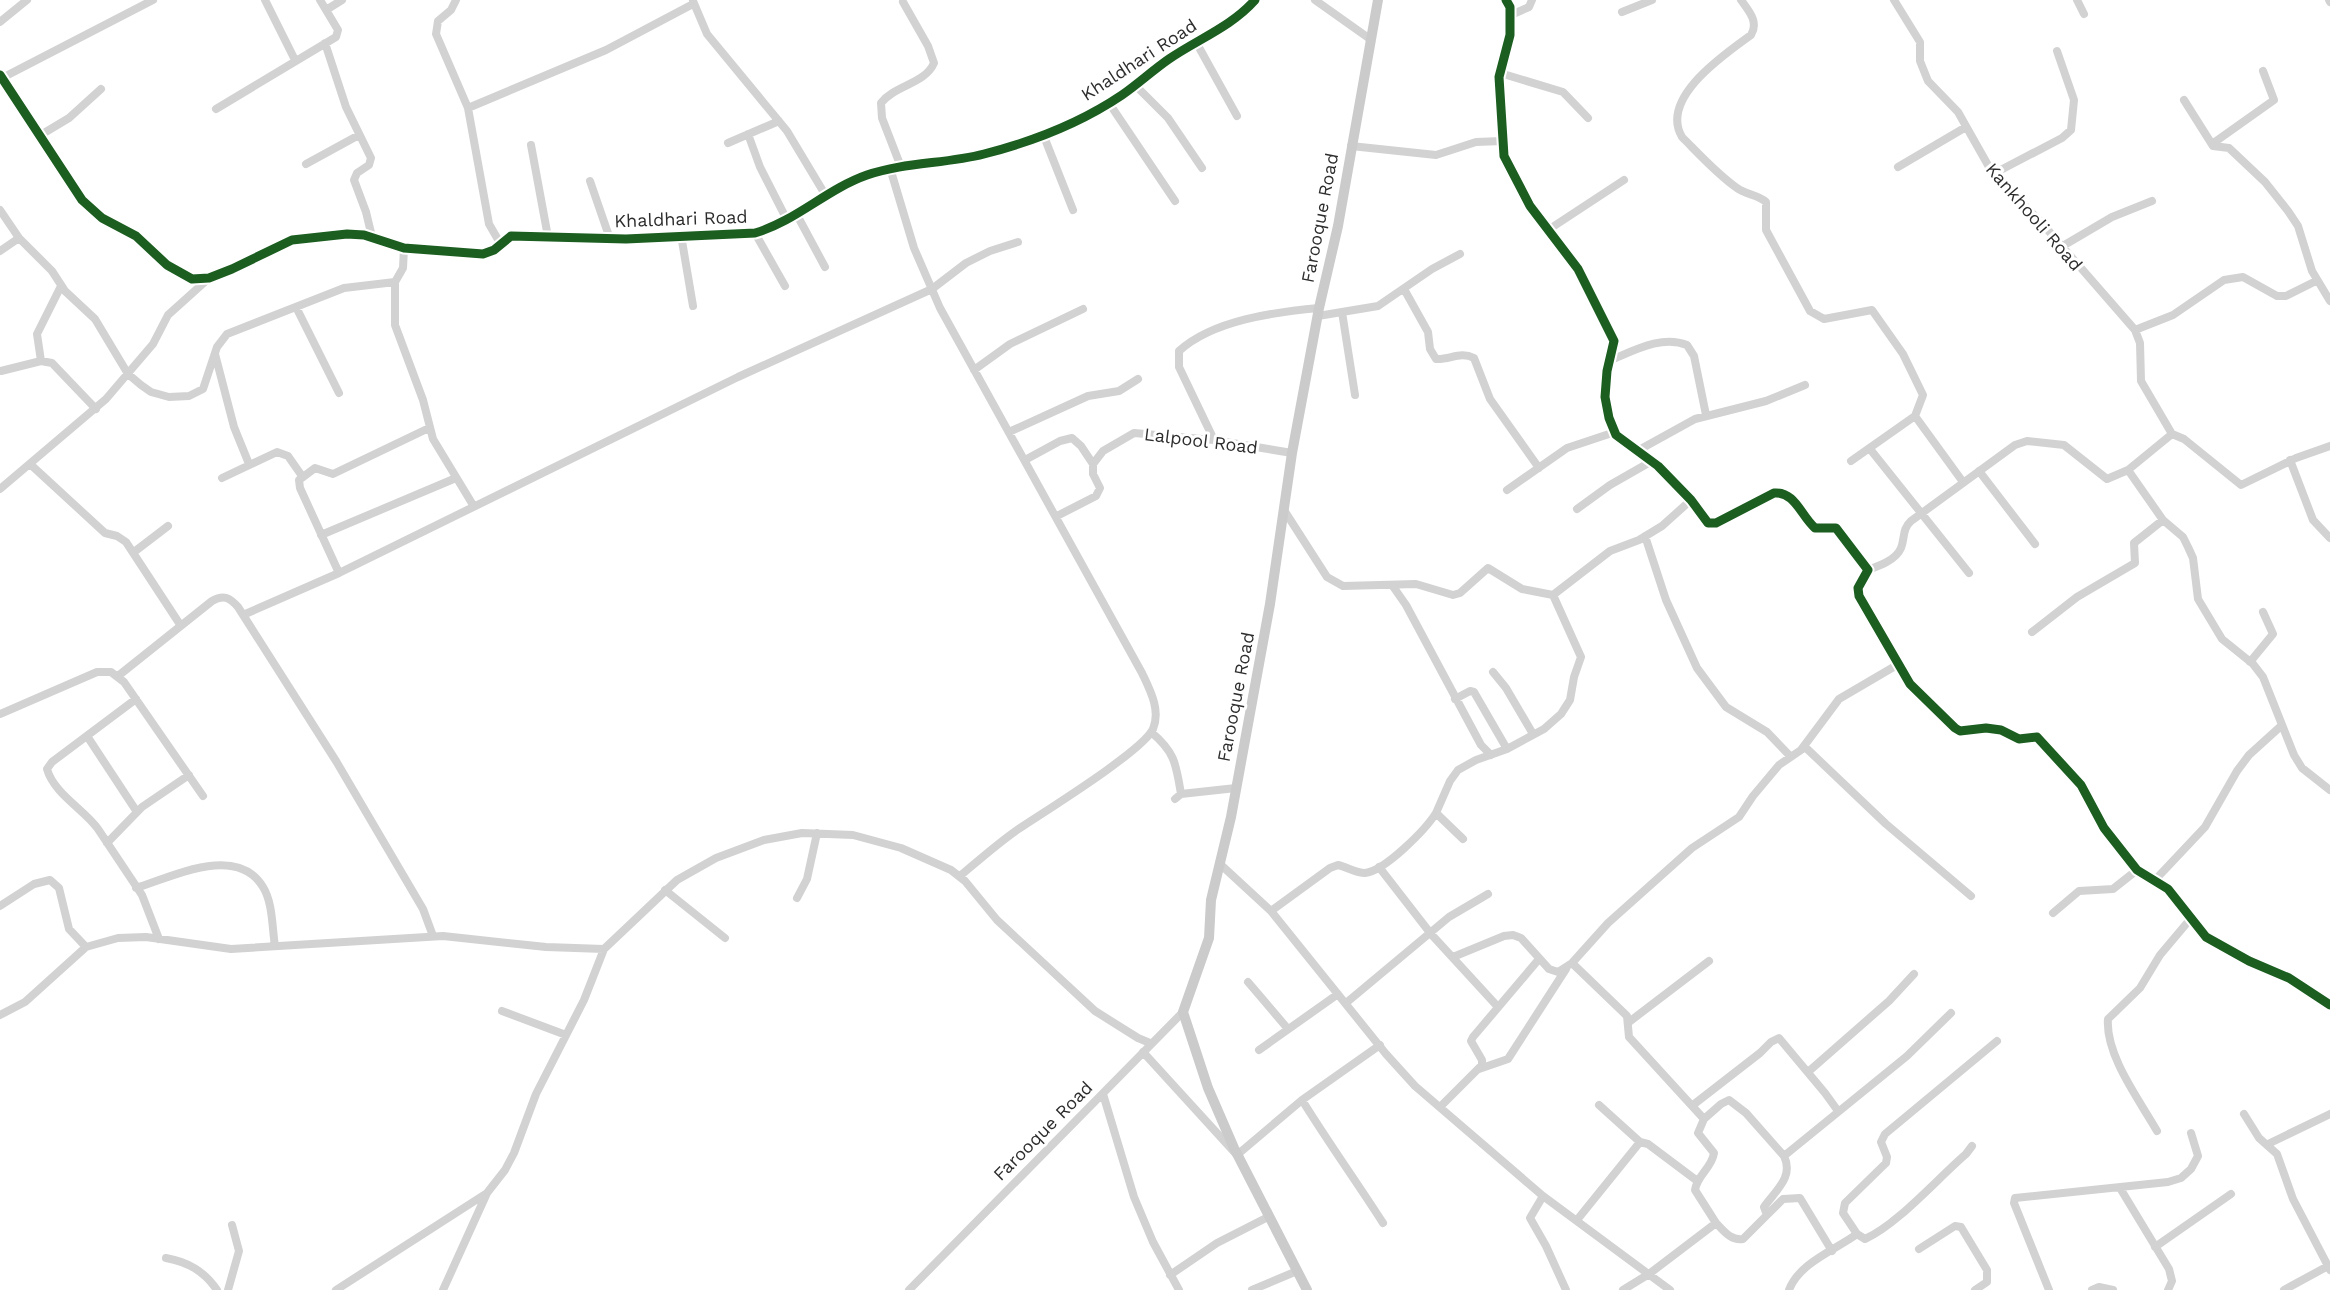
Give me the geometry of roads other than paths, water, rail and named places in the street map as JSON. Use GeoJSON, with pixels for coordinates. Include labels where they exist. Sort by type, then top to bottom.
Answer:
{"type":"FeatureCollection","features":[{"type":"Feature","properties":{"kind":"main road","name":"Farooque Road"},"geometry":{"type":"LineString","coordinates":[[1183,1012],[1206,949],[1211,900],[1236,788],[1270,604],[1292,453],[1318,312],[1338,226],[1378,0]]}},
{"type":"Feature","properties":{"kind":"main road"},"geometry":{"type":"LineString","coordinates":[[1183,1012],[1208,1088],[1237,1155],[1307,1290]]}},
{"type":"Feature","properties":{"kind":"street"},"geometry":{"type":"LineString","coordinates":[[0,22],[27,0]]}},
{"type":"Feature","properties":{"kind":"street"},"geometry":{"type":"LineString","coordinates":[[153,0],[1,77],[82,200],[94,212],[136,236],[181,275],[192,279],[209,278]]}},
{"type":"Feature","properties":{"kind":"street"},"geometry":{"type":"LineString","coordinates":[[265,0],[295,60]]}},
{"type":"Feature","properties":{"kind":"street"},"geometry":{"type":"LineString","coordinates":[[216,109],[246,93],[338,34],[320,0]]}},
{"type":"Feature","properties":{"kind":"street"},"geometry":{"type":"LineString","coordinates":[[326,10],[342,0]]}},
{"type":"Feature","properties":{"kind":"street"},"geometry":{"type":"LineString","coordinates":[[456,0],[451,10],[438,21],[436,34],[468,108],[489,224],[501,243]]}},
{"type":"Feature","properties":{"kind":"street","name":"Khaldhari Road"},"geometry":{"type":"LineString","coordinates":[[209,278],[292,240],[347,234],[372,237],[404,248],[483,254],[494,250],[511,236],[610,239],[755,233],[788,220],[856,180],[890,168],[982,154],[1043,134],[1109,103],[1196,42],[1234,22],[1255,0]]}},
{"type":"Feature","properties":{"kind":"street"},"geometry":{"type":"LineString","coordinates":[[1315,0],[1370,39]]}},
{"type":"Feature","properties":{"kind":"street"},"geometry":{"type":"LineString","coordinates":[[1506,0],[1510,15],[1510,35],[1500,73],[1502,141],[1511,172],[1530,206],[1578,269],[1614,341],[1607,371],[1605,397],[1615,432],[1622,442],[1652,461],[1691,500],[1704,519],[1712,524],[1774,493],[1785,494],[1815,528],[1836,528],[1868,570]]}},
{"type":"Feature","properties":{"kind":"street"},"geometry":{"type":"LineString","coordinates":[[1510,15],[1529,7],[1532,0]]}},
{"type":"Feature","properties":{"kind":"street"},"geometry":{"type":"LineString","coordinates":[[1622,12],[1652,0]]}},
{"type":"Feature","properties":{"kind":"street"},"geometry":{"type":"LineString","coordinates":[[1741,0],[1755,23],[1755,28],[1751,35],[1713,64],[1684,96],[1679,108],[1677,128],[1690,145],[1738,190],[1755,195],[1766,202],[1766,230],[1810,312],[1824,319],[1872,310],[1903,354],[1920,385],[1923,395],[1915,416],[1851,461]]}},
{"type":"Feature","properties":{"kind":"street","name":"Kankhooli Road"},"geometry":{"type":"LineString","coordinates":[[1894,0],[1920,42],[1920,61],[1928,81],[1938,94],[1951,103],[1993,174],[2040,221],[2135,330]]}},
{"type":"Feature","properties":{"kind":"street"},"geometry":{"type":"LineString","coordinates":[[2077,0],[2084,14]]}},
{"type":"Feature","properties":{"kind":"street"},"geometry":{"type":"LineString","coordinates":[[468,108],[606,50],[693,2],[700,24],[716,48],[778,120],[826,196]]}},
{"type":"Feature","properties":{"kind":"street"},"geometry":{"type":"LineString","coordinates":[[901,167],[882,118],[881,103],[886,97],[926,74],[934,63],[928,46],[903,2]]}},
{"type":"Feature","properties":{"kind":"street"},"geometry":{"type":"LineString","coordinates":[[1196,42],[1237,116]]}},
{"type":"Feature","properties":{"kind":"street"},"geometry":{"type":"LineString","coordinates":[[326,43],[346,107],[370,162],[357,173],[354,180],[366,212],[372,237]]}},
{"type":"Feature","properties":{"kind":"street"},"geometry":{"type":"LineString","coordinates":[[1993,174],[2062,138],[2071,130],[2074,100],[2057,51]]}},
{"type":"Feature","properties":{"kind":"street"},"geometry":{"type":"LineString","coordinates":[[2211,144],[2274,100],[2263,71]]}},
{"type":"Feature","properties":{"kind":"street"},"geometry":{"type":"LineString","coordinates":[[1500,73],[1563,92],[1588,117]]}},
{"type":"Feature","properties":{"kind":"street"},"geometry":{"type":"LineString","coordinates":[[1135,85],[1168,118],[1202,168]]}},
{"type":"Feature","properties":{"kind":"street"},"geometry":{"type":"LineString","coordinates":[[39,136],[69,118],[101,89]]}},
{"type":"Feature","properties":{"kind":"street"},"geometry":{"type":"LineString","coordinates":[[2184,100],[2211,144],[2215,148],[2227,147],[2232,151],[2265,182],[2288,211],[2298,226],[2316,281],[2330,301]]}},
{"type":"Feature","properties":{"kind":"street"},"geometry":{"type":"LineString","coordinates":[[1109,103],[1175,201]]}},
{"type":"Feature","properties":{"kind":"street"},"geometry":{"type":"LineString","coordinates":[[728,143],[778,120]]}},
{"type":"Feature","properties":{"kind":"street"},"geometry":{"type":"LineString","coordinates":[[1898,167],[1966,127]]}},
{"type":"Feature","properties":{"kind":"street"},"geometry":{"type":"LineString","coordinates":[[748,134],[760,167],[788,220]]}},
{"type":"Feature","properties":{"kind":"street"},"geometry":{"type":"LineString","coordinates":[[1043,134],[1073,210]]}},
{"type":"Feature","properties":{"kind":"street"},"geometry":{"type":"LineString","coordinates":[[306,164],[359,135]]}},
{"type":"Feature","properties":{"kind":"street"},"geometry":{"type":"LineString","coordinates":[[1351,146],[1436,155],[1476,142],[1502,141]]}},
{"type":"Feature","properties":{"kind":"street"},"geometry":{"type":"LineString","coordinates":[[531,145],[548,237]]}},
{"type":"Feature","properties":{"kind":"street"},"geometry":{"type":"LineString","coordinates":[[890,168],[914,248],[932,289],[1057,516],[1152,696],[1156,716],[1151,732],[1065,799],[998,844],[960,876]]}},
{"type":"Feature","properties":{"kind":"street"},"geometry":{"type":"LineString","coordinates":[[1548,230],[1624,180]]}},
{"type":"Feature","properties":{"kind":"street"},"geometry":{"type":"LineString","coordinates":[[590,181],[610,239]]}},
{"type":"Feature","properties":{"kind":"street"},"geometry":{"type":"LineString","coordinates":[[2061,247],[2094,226],[2152,201]]}},
{"type":"Feature","properties":{"kind":"street"},"geometry":{"type":"LineString","coordinates":[[0,210],[19,238],[94,319],[128,374],[151,392],[169,397],[189,396],[203,389],[215,353],[227,334],[344,288],[395,282]]}},
{"type":"Feature","properties":{"kind":"street"},"geometry":{"type":"LineString","coordinates":[[797,215],[825,267]]}},
{"type":"Feature","properties":{"kind":"street"},"geometry":{"type":"LineString","coordinates":[[755,233],[785,286]]}},
{"type":"Feature","properties":{"kind":"street"},"geometry":{"type":"LineString","coordinates":[[681,235],[693,306]]}},
{"type":"Feature","properties":{"kind":"street"},"geometry":{"type":"LineString","coordinates":[[0,251],[19,238]]}},
{"type":"Feature","properties":{"kind":"street"},"geometry":{"type":"LineString","coordinates":[[243,615],[339,573],[473,505],[738,377],[932,289],[966,263],[990,250],[1018,242]]}},
{"type":"Feature","properties":{"kind":"street"},"geometry":{"type":"LineString","coordinates":[[404,248],[403,268],[395,282],[395,325],[423,400],[429,428],[438,450],[473,505]]}},
{"type":"Feature","properties":{"kind":"street"},"geometry":{"type":"LineString","coordinates":[[1214,440],[1179,368],[1179,351],[1194,340],[1248,318],[1342,312],[1378,306],[1432,269],[1460,254]]}},
{"type":"Feature","properties":{"kind":"street"},"geometry":{"type":"LineString","coordinates":[[2316,281],[2286,296],[2277,296],[2243,277],[2224,280],[2173,315],[2135,330],[2140,343],[2141,381],[2172,434],[2184,439],[2241,485],[2290,460],[2330,446]]}},
{"type":"Feature","properties":{"kind":"street"},"geometry":{"type":"LineString","coordinates":[[1,487],[96,409],[153,344],[168,315],[209,278]]}},
{"type":"Feature","properties":{"kind":"street"},"geometry":{"type":"LineString","coordinates":[[41,361],[38,334],[61,286]]}},
{"type":"Feature","properties":{"kind":"street"},"geometry":{"type":"LineString","coordinates":[[1404,289],[1428,332],[1432,354],[1436,359],[1442,360],[1465,354],[1474,358],[1490,399],[1539,468]]}},
{"type":"Feature","properties":{"kind":"street"},"geometry":{"type":"LineString","coordinates":[[296,307],[339,393]]}},
{"type":"Feature","properties":{"kind":"street"},"geometry":{"type":"LineString","coordinates":[[974,369],[1010,344],[1083,309]]}},
{"type":"Feature","properties":{"kind":"street"},"geometry":{"type":"LineString","coordinates":[[1342,312],[1355,395]]}},
{"type":"Feature","properties":{"kind":"street"},"geometry":{"type":"LineString","coordinates":[[1611,360],[1657,343],[1670,341],[1687,345],[1694,356],[1706,415]]}},
{"type":"Feature","properties":{"kind":"street"},"geometry":{"type":"LineString","coordinates":[[215,353],[234,427],[249,464]]}},
{"type":"Feature","properties":{"kind":"street"},"geometry":{"type":"LineString","coordinates":[[1,371],[41,361],[52,363],[96,409]]}},
{"type":"Feature","properties":{"kind":"street"},"geometry":{"type":"LineString","coordinates":[[1010,432],[1088,396],[1119,391],[1138,379]]}},
{"type":"Feature","properties":{"kind":"street"},"geometry":{"type":"LineString","coordinates":[[1637,451],[1706,415],[1741,408],[1805,385]]}},
{"type":"Feature","properties":{"kind":"street"},"geometry":{"type":"LineString","coordinates":[[1915,416],[1963,482]]}},
{"type":"Feature","properties":{"kind":"street"},"geometry":{"type":"LineString","coordinates":[[339,573],[300,488],[299,480],[319,467],[333,474],[429,428]]}},
{"type":"Feature","properties":{"kind":"street"},"geometry":{"type":"LineString","coordinates":[[1507,490],[1567,447],[1615,432]]}},
{"type":"Feature","properties":{"kind":"street","name":"Lalpool Road"},"geometry":{"type":"LineString","coordinates":[[1093,464],[1103,452],[1134,433],[1214,440],[1292,453]]}},
{"type":"Feature","properties":{"kind":"street"},"geometry":{"type":"LineString","coordinates":[[2172,434],[2128,470],[2113,478],[2102,478],[2073,449],[2064,445],[2037,440],[2015,445],[1906,525],[1897,554],[1868,570],[1858,588],[1859,596],[1910,684],[1960,731],[1995,728],[2019,739],[2033,736],[2041,741],[2081,785],[2104,828],[2137,870],[2168,889],[2206,937],[2249,961],[2289,978],[2330,1005]]}},
{"type":"Feature","properties":{"kind":"street"},"geometry":{"type":"LineString","coordinates":[[1025,459],[1060,441],[1072,438],[1081,446],[1093,464],[1093,474],[1100,492],[1057,516]]}},
{"type":"Feature","properties":{"kind":"street"},"geometry":{"type":"LineString","coordinates":[[1870,449],[1969,573]]}},
{"type":"Feature","properties":{"kind":"street"},"geometry":{"type":"LineString","coordinates":[[222,478],[271,454],[282,452],[292,461],[302,476]]}},
{"type":"Feature","properties":{"kind":"street"},"geometry":{"type":"LineString","coordinates":[[2290,460],[2313,520],[2330,538]]}},
{"type":"Feature","properties":{"kind":"street"},"geometry":{"type":"LineString","coordinates":[[1577,509],[1610,485],[1652,461]]}},
{"type":"Feature","properties":{"kind":"street"},"geometry":{"type":"LineString","coordinates":[[30,464],[100,529],[122,538],[134,552],[181,626]]}},
{"type":"Feature","properties":{"kind":"street"},"geometry":{"type":"LineString","coordinates":[[2128,470],[2163,520],[2183,537],[2193,558],[2195,590],[2212,624],[2222,639],[2250,662],[2269,689],[2288,744],[2302,768],[2330,790]]}},
{"type":"Feature","properties":{"kind":"street"},"geometry":{"type":"LineString","coordinates":[[1979,471],[2036,544]]}},
{"type":"Feature","properties":{"kind":"street"},"geometry":{"type":"LineString","coordinates":[[321,535],[456,478]]}},
{"type":"Feature","properties":{"kind":"street"},"geometry":{"type":"LineString","coordinates":[[1283,509],[1305,545],[1332,581],[1343,586],[1361,588],[1416,584],[1452,595],[1460,593],[1488,568],[1522,589],[1553,595],[1610,551],[1662,526],[1691,500]]}},
{"type":"Feature","properties":{"kind":"street"},"geometry":{"type":"LineString","coordinates":[[2032,632],[2077,597],[2135,563],[2134,543],[2163,520]]}},
{"type":"Feature","properties":{"kind":"street"},"geometry":{"type":"LineString","coordinates":[[134,552],[168,526]]}},
{"type":"Feature","properties":{"kind":"street"},"geometry":{"type":"LineString","coordinates":[[1645,536],[1666,600],[1697,668],[1726,707],[1767,732],[1790,756]]}},
{"type":"Feature","properties":{"kind":"street"},"geometry":{"type":"LineString","coordinates":[[1392,585],[1406,605],[1481,745],[1491,755]]}},
{"type":"Feature","properties":{"kind":"street"},"geometry":{"type":"LineString","coordinates":[[1271,911],[1330,868],[1338,865],[1363,873],[1379,867],[1418,836],[1436,813],[1450,781],[1458,771],[1476,760],[1507,749],[1552,723],[1570,700],[1574,677],[1581,657],[1553,595]]}},
{"type":"Feature","properties":{"kind":"street"},"geometry":{"type":"LineString","coordinates":[[118,676],[219,597],[229,598],[243,615],[336,761],[423,909],[433,936]]}},
{"type":"Feature","properties":{"kind":"street"},"geometry":{"type":"LineString","coordinates":[[2250,662],[2273,634],[2263,612]]}},
{"type":"Feature","properties":{"kind":"street"},"geometry":{"type":"LineString","coordinates":[[1478,1069],[1508,1059],[1570,965],[1589,942],[1692,848],[1739,817],[1753,796],[1790,756],[1804,746],[1839,699],[1897,665]]}},
{"type":"Feature","properties":{"kind":"street"},"geometry":{"type":"LineString","coordinates":[[0,714],[97,672],[105,671],[118,676],[203,796]]}},
{"type":"Feature","properties":{"kind":"street"},"geometry":{"type":"LineString","coordinates":[[1493,672],[1506,688],[1533,734]]}},
{"type":"Feature","properties":{"kind":"street"},"geometry":{"type":"LineString","coordinates":[[1455,699],[1470,691],[1474,692],[1507,749]]}},
{"type":"Feature","properties":{"kind":"street"},"geometry":{"type":"LineString","coordinates":[[136,699],[52,762],[48,766],[47,773],[77,810],[92,820],[148,906],[159,939]]}},
{"type":"Feature","properties":{"kind":"street"},"geometry":{"type":"LineString","coordinates":[[2155,880],[2205,827],[2237,771],[2249,755],[2281,726]]}},
{"type":"Feature","properties":{"kind":"street"},"geometry":{"type":"LineString","coordinates":[[1151,732],[1169,748],[1177,767],[1178,796],[1236,788]]}},
{"type":"Feature","properties":{"kind":"street"},"geometry":{"type":"LineString","coordinates":[[87,736],[137,812]]}},
{"type":"Feature","properties":{"kind":"street"},"geometry":{"type":"LineString","coordinates":[[1804,746],[1886,824],[1971,896]]}},
{"type":"Feature","properties":{"kind":"street"},"geometry":{"type":"LineString","coordinates":[[107,843],[137,812],[189,775]]}},
{"type":"Feature","properties":{"kind":"street"},"geometry":{"type":"LineString","coordinates":[[1436,813],[1463,839]]}},
{"type":"Feature","properties":{"kind":"street"},"geometry":{"type":"LineString","coordinates":[[797,898],[807,879],[817,833]]}},
{"type":"Feature","properties":{"kind":"street"},"geometry":{"type":"LineString","coordinates":[[443,1290],[487,1193],[510,1162],[536,1094],[566,1035],[604,949],[665,890],[693,869],[739,848],[784,835],[817,833],[853,835],[878,841],[940,865],[960,876],[997,920],[1095,1011],[1138,1038],[1150,1042]]}},
{"type":"Feature","properties":{"kind":"street"},"geometry":{"type":"LineString","coordinates":[[1220,864],[1271,911],[1415,1086],[1543,1196],[1670,1290]]}},
{"type":"Feature","properties":{"kind":"street"},"geometry":{"type":"LineString","coordinates":[[136,888],[212,866],[238,865],[251,873],[264,888],[276,946]]}},
{"type":"Feature","properties":{"kind":"street"},"geometry":{"type":"LineString","coordinates":[[1379,867],[1431,934],[1498,1007]]}},
{"type":"Feature","properties":{"kind":"street"},"geometry":{"type":"LineString","coordinates":[[2053,913],[2079,891],[2113,889],[2137,870]]}},
{"type":"Feature","properties":{"kind":"street"},"geometry":{"type":"LineString","coordinates":[[0,906],[34,884],[50,880],[58,888],[69,929],[86,947]]}},
{"type":"Feature","properties":{"kind":"street"},"geometry":{"type":"LineString","coordinates":[[665,890],[725,938]]}},
{"type":"Feature","properties":{"kind":"street"},"geometry":{"type":"LineString","coordinates":[[1346,1003],[1449,917],[1488,894]]}},
{"type":"Feature","properties":{"kind":"street"},"geometry":{"type":"LineString","coordinates":[[2157,1131],[2122,1071],[2110,1035],[2108,1019],[2140,988],[2160,954],[2192,917]]}},
{"type":"Feature","properties":{"kind":"street"},"geometry":{"type":"LineString","coordinates":[[1453,957],[1503,936],[1513,935],[1521,938],[1549,969],[1558,972],[1570,965]]}},
{"type":"Feature","properties":{"kind":"street"},"geometry":{"type":"LineString","coordinates":[[0,1015],[25,1002],[86,947],[118,938],[159,939],[216,948],[433,936],[546,947],[604,949]]}},
{"type":"Feature","properties":{"kind":"street"},"geometry":{"type":"LineString","coordinates":[[1441,1106],[1478,1069],[1482,1060],[1471,1041],[1473,1037],[1539,959]]}},
{"type":"Feature","properties":{"kind":"street"},"geometry":{"type":"LineString","coordinates":[[1704,1119],[1629,1037],[1627,1028],[1629,1022],[1708,961]]}},
{"type":"Feature","properties":{"kind":"street"},"geometry":{"type":"LineString","coordinates":[[1570,965],[1627,1016],[1629,1022]]}},
{"type":"Feature","properties":{"kind":"street"},"geometry":{"type":"LineString","coordinates":[[1808,1072],[1889,1001],[1914,974]]}},
{"type":"Feature","properties":{"kind":"street"},"geometry":{"type":"LineString","coordinates":[[1248,982],[1288,1029]]}},
{"type":"Feature","properties":{"kind":"street"},"geometry":{"type":"LineString","coordinates":[[1259,1050],[1338,994]]}},
{"type":"Feature","properties":{"kind":"street"},"geometry":{"type":"LineString","coordinates":[[502,1011],[566,1035]]}},
{"type":"Feature","properties":{"kind":"street","name":"Farooque Road"},"geometry":{"type":"LineString","coordinates":[[909,1290],[1103,1094],[1150,1042],[1183,1012]]}},
{"type":"Feature","properties":{"kind":"street"},"geometry":{"type":"LineString","coordinates":[[1784,1156],[1907,1056],[1951,1013]]}},
{"type":"Feature","properties":{"kind":"street"},"geometry":{"type":"LineString","coordinates":[[1693,1105],[1776,1038],[1786,1044],[1838,1111]]}},
{"type":"Feature","properties":{"kind":"street"},"geometry":{"type":"LineString","coordinates":[[1971,1146],[1966,1154],[1889,1223],[1865,1239],[1857,1234],[1842,1208],[1886,1163],[1887,1157],[1882,1138],[1997,1041]]}},
{"type":"Feature","properties":{"kind":"street"},"geometry":{"type":"LineString","coordinates":[[1143,1052],[1237,1155],[1302,1100],[1380,1046]]}},
{"type":"Feature","properties":{"kind":"street"},"geometry":{"type":"LineString","coordinates":[[1103,1094],[1134,1197],[1179,1290]]}},
{"type":"Feature","properties":{"kind":"street"},"geometry":{"type":"LineString","coordinates":[[1302,1100],[1335,1155],[1350,1171],[1383,1223]]}},
{"type":"Feature","properties":{"kind":"street"},"geometry":{"type":"LineString","coordinates":[[1767,1215],[1764,1207],[1788,1176],[1789,1166],[1784,1156],[1746,1113],[1729,1100],[1704,1119],[1698,1133],[1714,1153],[1713,1161],[1696,1180],[1697,1196],[1728,1236],[1739,1240],[1748,1236],[1783,1199],[1800,1198],[1832,1251]]}},
{"type":"Feature","properties":{"kind":"street"},"geometry":{"type":"LineString","coordinates":[[1599,1105],[1640,1142],[1648,1144],[1696,1180]]}},
{"type":"Feature","properties":{"kind":"street"},"geometry":{"type":"LineString","coordinates":[[2244,1114],[2254,1132],[2277,1154],[2293,1199],[2329,1268],[2284,1290]]}},
{"type":"Feature","properties":{"kind":"street"},"geometry":{"type":"LineString","coordinates":[[2268,1144],[2330,1114]]}},
{"type":"Feature","properties":{"kind":"street"},"geometry":{"type":"LineString","coordinates":[[2049,1290],[2014,1203],[2015,1198],[2120,1188],[2181,1178],[2191,1169],[2198,1156],[2191,1133]]}},
{"type":"Feature","properties":{"kind":"street"},"geometry":{"type":"LineString","coordinates":[[1577,1220],[1640,1142]]}},
{"type":"Feature","properties":{"kind":"street"},"geometry":{"type":"LineString","coordinates":[[2120,1188],[2169,1269],[2172,1281],[2168,1290]]}},
{"type":"Feature","properties":{"kind":"street"},"geometry":{"type":"LineString","coordinates":[[336,1290],[487,1193]]}},
{"type":"Feature","properties":{"kind":"street"},"geometry":{"type":"LineString","coordinates":[[2155,1247],[2230,1194]]}},
{"type":"Feature","properties":{"kind":"street"},"geometry":{"type":"LineString","coordinates":[[1543,1196],[1530,1218],[1566,1290]]}},
{"type":"Feature","properties":{"kind":"street"},"geometry":{"type":"LineString","coordinates":[[1170,1275],[1217,1244],[1268,1217]]}},
{"type":"Feature","properties":{"kind":"street"},"geometry":{"type":"LineString","coordinates":[[1623,1290],[1649,1274],[1716,1223]]}},
{"type":"Feature","properties":{"kind":"street"},"geometry":{"type":"LineString","coordinates":[[228,1290],[239,1251],[232,1225]]}},
{"type":"Feature","properties":{"kind":"street"},"geometry":{"type":"LineString","coordinates":[[1919,1249],[1956,1226],[1962,1227],[1987,1270],[1987,1282],[1975,1290]]}},
{"type":"Feature","properties":{"kind":"street"},"geometry":{"type":"LineString","coordinates":[[1789,1290],[1795,1277],[1808,1266],[1857,1234]]}},
{"type":"Feature","properties":{"kind":"street"},"geometry":{"type":"LineString","coordinates":[[166,1258],[190,1264],[217,1290]]}},
{"type":"Feature","properties":{"kind":"street"},"geometry":{"type":"LineString","coordinates":[[1252,1290],[1297,1271]]}},
{"type":"Feature","properties":{"kind":"street"},"geometry":{"type":"LineString","coordinates":[[2092,1290],[2100,1287],[2113,1290]]}}]}
